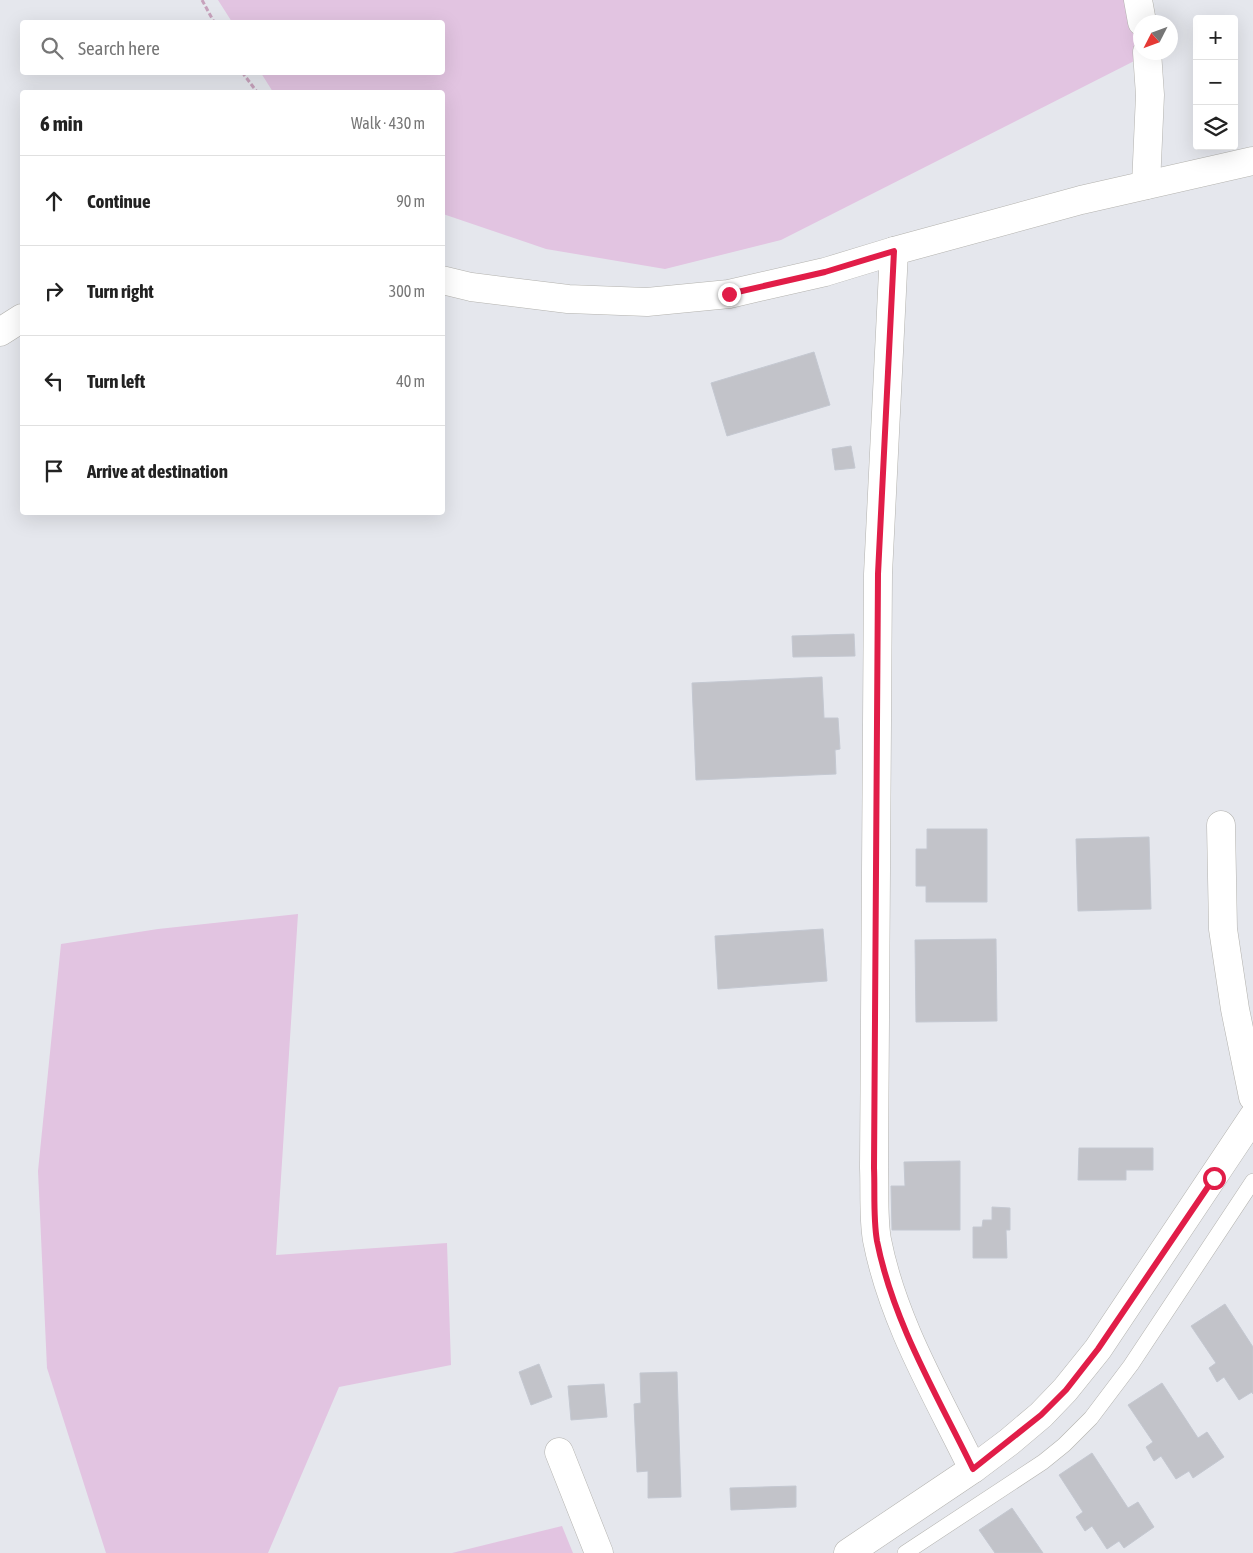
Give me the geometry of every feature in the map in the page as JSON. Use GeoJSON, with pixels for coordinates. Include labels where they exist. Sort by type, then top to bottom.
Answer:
{"type":"FeatureCollection","features":[{"type":"Feature","properties":{"kind":"street"},"geometry":{"type":"LineString","coordinates":[[1138,0],[1141,15]]}},
{"type":"Feature","properties":{"kind":"street"},"geometry":{"type":"LineString","coordinates":[[1146,185],[1150,95],[1148,60]]}},
{"type":"Feature","properties":{"kind":"street"},"geometry":{"type":"LineString","coordinates":[[445,281],[471,287],[568,299],[647,302],[729,294],[825,272],[894,251],[1081,200],[1253,161]]}},
{"type":"Feature","properties":{"kind":"street"},"geometry":{"type":"LineString","coordinates":[[894,251],[878,574],[874,1158],[877,1238],[886,1281],[904,1328],[973,1469]]}},
{"type":"Feature","properties":{"kind":"street"},"geometry":{"type":"LineString","coordinates":[[0,332],[20,319]]}},
{"type":"Feature","properties":{"kind":"street"},"geometry":{"type":"LineString","coordinates":[[1221,825],[1223,929],[1235,1009],[1253,1096]]}},
{"type":"Feature","properties":{"kind":"street"},"geometry":{"type":"LineString","coordinates":[[848,1553],[973,1469],[1041,1415],[1066,1390],[1103,1341],[1253,1118]]}},
{"type":"Feature","properties":{"kind":"street"},"geometry":{"type":"LineString","coordinates":[[559,1452],[599,1553]]}},
{"type":"Feature","properties":{"kind":"lane"},"geometry":{"type":"LineString","coordinates":[[906,1553],[1043,1462],[1064,1445],[1091,1418],[1131,1364],[1253,1180]]}},
{"type":"Feature","properties":{"kind":"path"},"geometry":{"type":"LineString","coordinates":[[202,0],[213,20]]}},
{"type":"Feature","properties":{"kind":"path"},"geometry":{"type":"LineString","coordinates":[[244,75],[256,90]]}},
{"type":"Feature","properties":{"kind":"shaded area"},"geometry":{"type":"Polygon","coordinates":[[[218,0],[1138,0],[1139,15],[1133,15],[1133,60],[1136,60],[781,240],[665,269],[546,249],[445,215],[445,90],[272,90],[262,75],[445,75],[445,20],[231,20],[218,0]]]}},
{"type":"Feature","properties":{"kind":"shaded area"},"geometry":{"type":"Polygon","coordinates":[[[298,914],[276,1255],[447,1243],[451,1365],[339,1387],[268,1553],[106,1553],[47,1368],[38,1171],[61,944],[158,929],[298,914]]]}},
{"type":"Feature","properties":{"kind":"shaded area"},"geometry":{"type":"Polygon","coordinates":[[[562,1526],[573,1553],[452,1553],[562,1526]]]}},
{"type":"Feature","properties":{"kind":"building"},"geometry":{"type":"Polygon","coordinates":[[[814,352],[830,405],[727,436],[711,383],[814,352]]]}},
{"type":"Feature","properties":{"kind":"building"},"geometry":{"type":"Polygon","coordinates":[[[851,446],[855,468],[835,470],[832,449],[851,446]]]}},
{"type":"Feature","properties":{"kind":"building"},"geometry":{"type":"Polygon","coordinates":[[[854,634],[855,656],[793,657],[792,636],[854,634]]]}},
{"type":"Feature","properties":{"kind":"building"},"geometry":{"type":"Polygon","coordinates":[[[822,677],[824,718],[838,718],[840,749],[835,750],[836,774],[696,780],[692,683],[822,677]]]}},
{"type":"Feature","properties":{"kind":"building"},"geometry":{"type":"Polygon","coordinates":[[[927,829],[987,829],[987,902],[926,902],[926,886],[916,886],[916,849],[927,849],[927,829]]]}},
{"type":"Feature","properties":{"kind":"building"},"geometry":{"type":"Polygon","coordinates":[[[1149,837],[1151,909],[1078,911],[1076,839],[1149,837]]]}},
{"type":"Feature","properties":{"kind":"building"},"geometry":{"type":"Polygon","coordinates":[[[823,929],[827,981],[718,989],[715,936],[823,929]]]}},
{"type":"Feature","properties":{"kind":"building"},"geometry":{"type":"Polygon","coordinates":[[[996,939],[997,1021],[916,1022],[915,940],[996,939]]]}},
{"type":"Feature","properties":{"kind":"building"},"geometry":{"type":"Polygon","coordinates":[[[1079,1148],[1153,1148],[1153,1170],[1126,1170],[1126,1180],[1078,1180],[1079,1148]]]}},
{"type":"Feature","properties":{"kind":"building"},"geometry":{"type":"Polygon","coordinates":[[[960,1161],[960,1230],[892,1230],[891,1186],[905,1186],[904,1162],[960,1161]]]}},
{"type":"Feature","properties":{"kind":"building"},"geometry":{"type":"Polygon","coordinates":[[[992,1207],[1010,1208],[1010,1230],[1006,1230],[1007,1258],[973,1258],[973,1227],[982,1227],[983,1220],[992,1220],[992,1207]]]}},
{"type":"Feature","properties":{"kind":"building"},"geometry":{"type":"Polygon","coordinates":[[[1225,1304],[1253,1347],[1253,1394],[1252,1392],[1239,1400],[1224,1377],[1217,1382],[1209,1368],[1216,1363],[1191,1326],[1225,1304]]]}},
{"type":"Feature","properties":{"kind":"building"},"geometry":{"type":"Polygon","coordinates":[[[539,1364],[552,1397],[531,1405],[519,1372],[539,1364]]]}},
{"type":"Feature","properties":{"kind":"building"},"geometry":{"type":"Polygon","coordinates":[[[677,1372],[681,1497],[648,1498],[648,1471],[637,1472],[634,1404],[641,1403],[640,1373],[677,1372]]]}},
{"type":"Feature","properties":{"kind":"building"},"geometry":{"type":"Polygon","coordinates":[[[1162,1383],[1198,1438],[1207,1432],[1224,1457],[1193,1478],[1189,1471],[1176,1479],[1161,1456],[1154,1461],[1146,1447],[1153,1442],[1128,1405],[1162,1383]]]}},
{"type":"Feature","properties":{"kind":"building"},"geometry":{"type":"Polygon","coordinates":[[[604,1384],[607,1417],[571,1420],[568,1386],[604,1384]]]}},
{"type":"Feature","properties":{"kind":"building"},"geometry":{"type":"Polygon","coordinates":[[[1092,1453],[1128,1508],[1138,1502],[1154,1527],[1124,1548],[1119,1541],[1107,1549],[1092,1526],[1085,1531],[1076,1517],[1083,1512],[1059,1475],[1092,1453]]]}},
{"type":"Feature","properties":{"kind":"building"},"geometry":{"type":"Polygon","coordinates":[[[796,1486],[796,1507],[731,1510],[730,1488],[796,1486]]]}},
{"type":"Feature","properties":{"kind":"building"},"geometry":{"type":"Polygon","coordinates":[[[1012,1508],[1043,1553],[995,1553],[979,1530],[1012,1508]]]}},
{"type":"Feature","properties":{"kind":"route"},"geometry":{"type":"LineString","coordinates":[[729,294],[825,272],[894,251],[878,574],[874,1168],[877,1238],[886,1281],[904,1328],[973,1469],[1041,1415],[1066,1390],[1098,1349],[1214,1178]]}}]}
